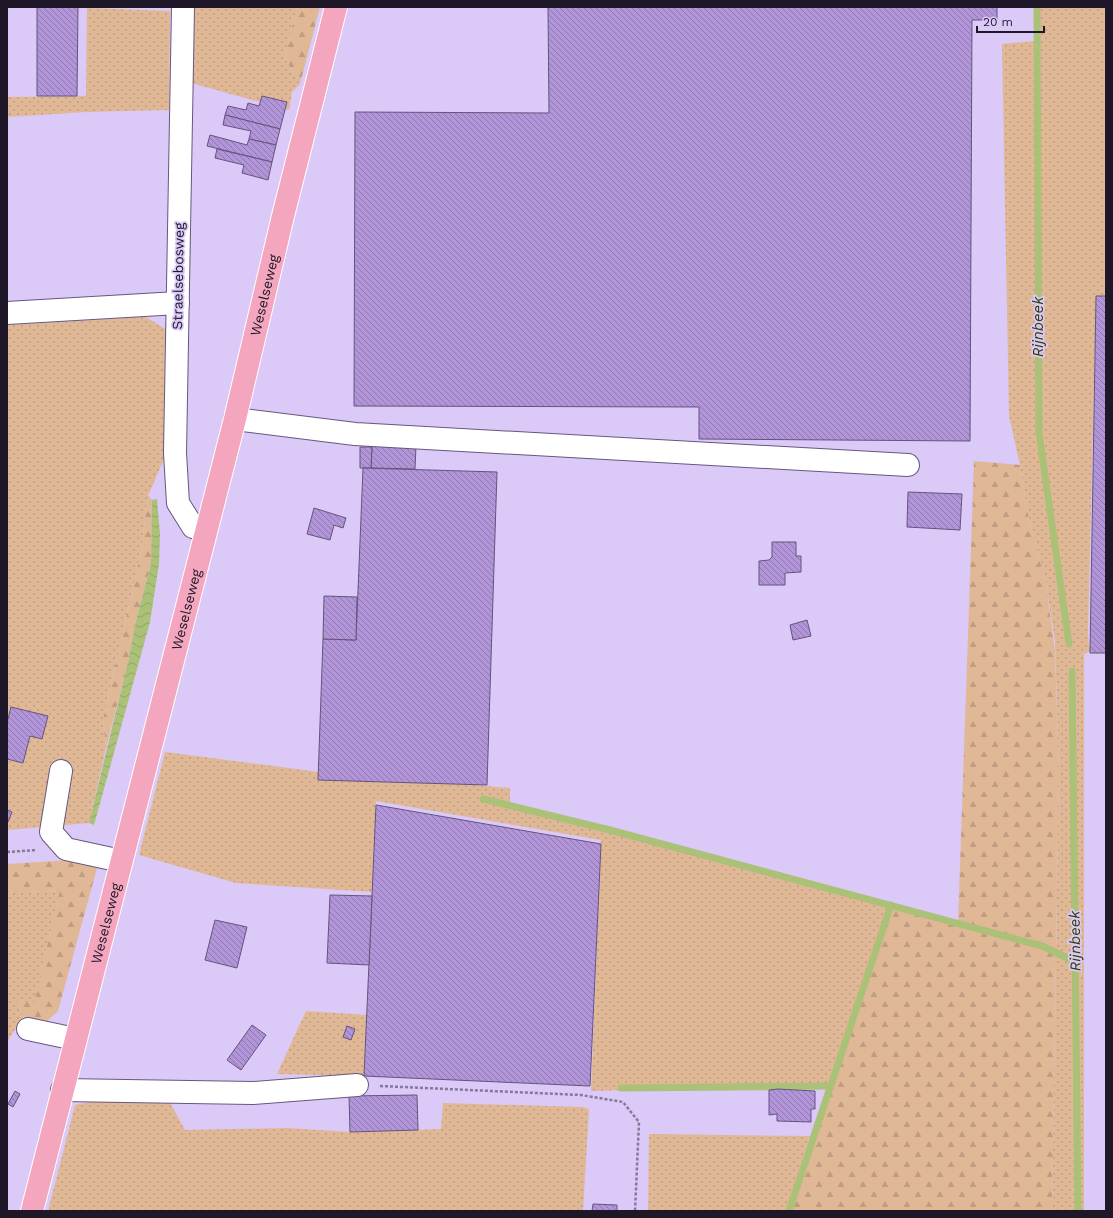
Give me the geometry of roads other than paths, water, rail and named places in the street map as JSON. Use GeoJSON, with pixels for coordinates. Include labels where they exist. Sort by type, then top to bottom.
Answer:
{"type":"FeatureCollection","features":[{"type":"Feature","properties":{"kind":"main road","name":"Weselseweg"},"geometry":{"type":"LineString","coordinates":[[32,1211],[235,419],[283,216],[336,7]]}},
{"type":"Feature","properties":{"kind":"street","name":"Straelsebosweg"},"geometry":{"type":"LineString","coordinates":[[183,7],[175,453],[178,503],[193,526],[206,530]]}},
{"type":"Feature","properties":{"kind":"street"},"geometry":{"type":"LineString","coordinates":[[7,313],[178,303]]}},
{"type":"Feature","properties":{"kind":"street"},"geometry":{"type":"LineString","coordinates":[[235,419],[355,434],[908,465]]}},
{"type":"Feature","properties":{"kind":"street"},"geometry":{"type":"LineString","coordinates":[[61,771],[51,832],[66,849],[122,861]]}},
{"type":"Feature","properties":{"kind":"street"},"geometry":{"type":"LineString","coordinates":[[28,1029],[75,1039]]}},
{"type":"Feature","properties":{"kind":"street"},"geometry":{"type":"LineString","coordinates":[[62,1090],[253,1093],[357,1085]]}},
{"type":"Feature","properties":{"kind":"water"},"geometry":{"type":"Polygon","coordinates":[[[157,499],[160,534],[159,564],[150,622],[94,825],[89,823],[128,662],[136,621],[151,564],[152,500],[157,499]]]}},
{"type":"Feature","properties":{"kind":"waterway","name":"Rijnbeek"},"geometry":{"type":"LineString","coordinates":[[1037,7],[1039,433],[1069,644]]}},
{"type":"Feature","properties":{"kind":"waterway","name":"Rijnbeek"},"geometry":{"type":"LineString","coordinates":[[1072,671],[1078,1211]]}},
{"type":"Feature","properties":{"kind":"waterway"},"geometry":{"type":"LineString","coordinates":[[483,799],[610,830],[1042,946],[1076,962]]}},
{"type":"Feature","properties":{"kind":"waterway"},"geometry":{"type":"LineString","coordinates":[[789,1211],[891,905]]}},
{"type":"Feature","properties":{"kind":"waterway"},"geometry":{"type":"LineString","coordinates":[[621,1088],[829,1086]]}}]}
